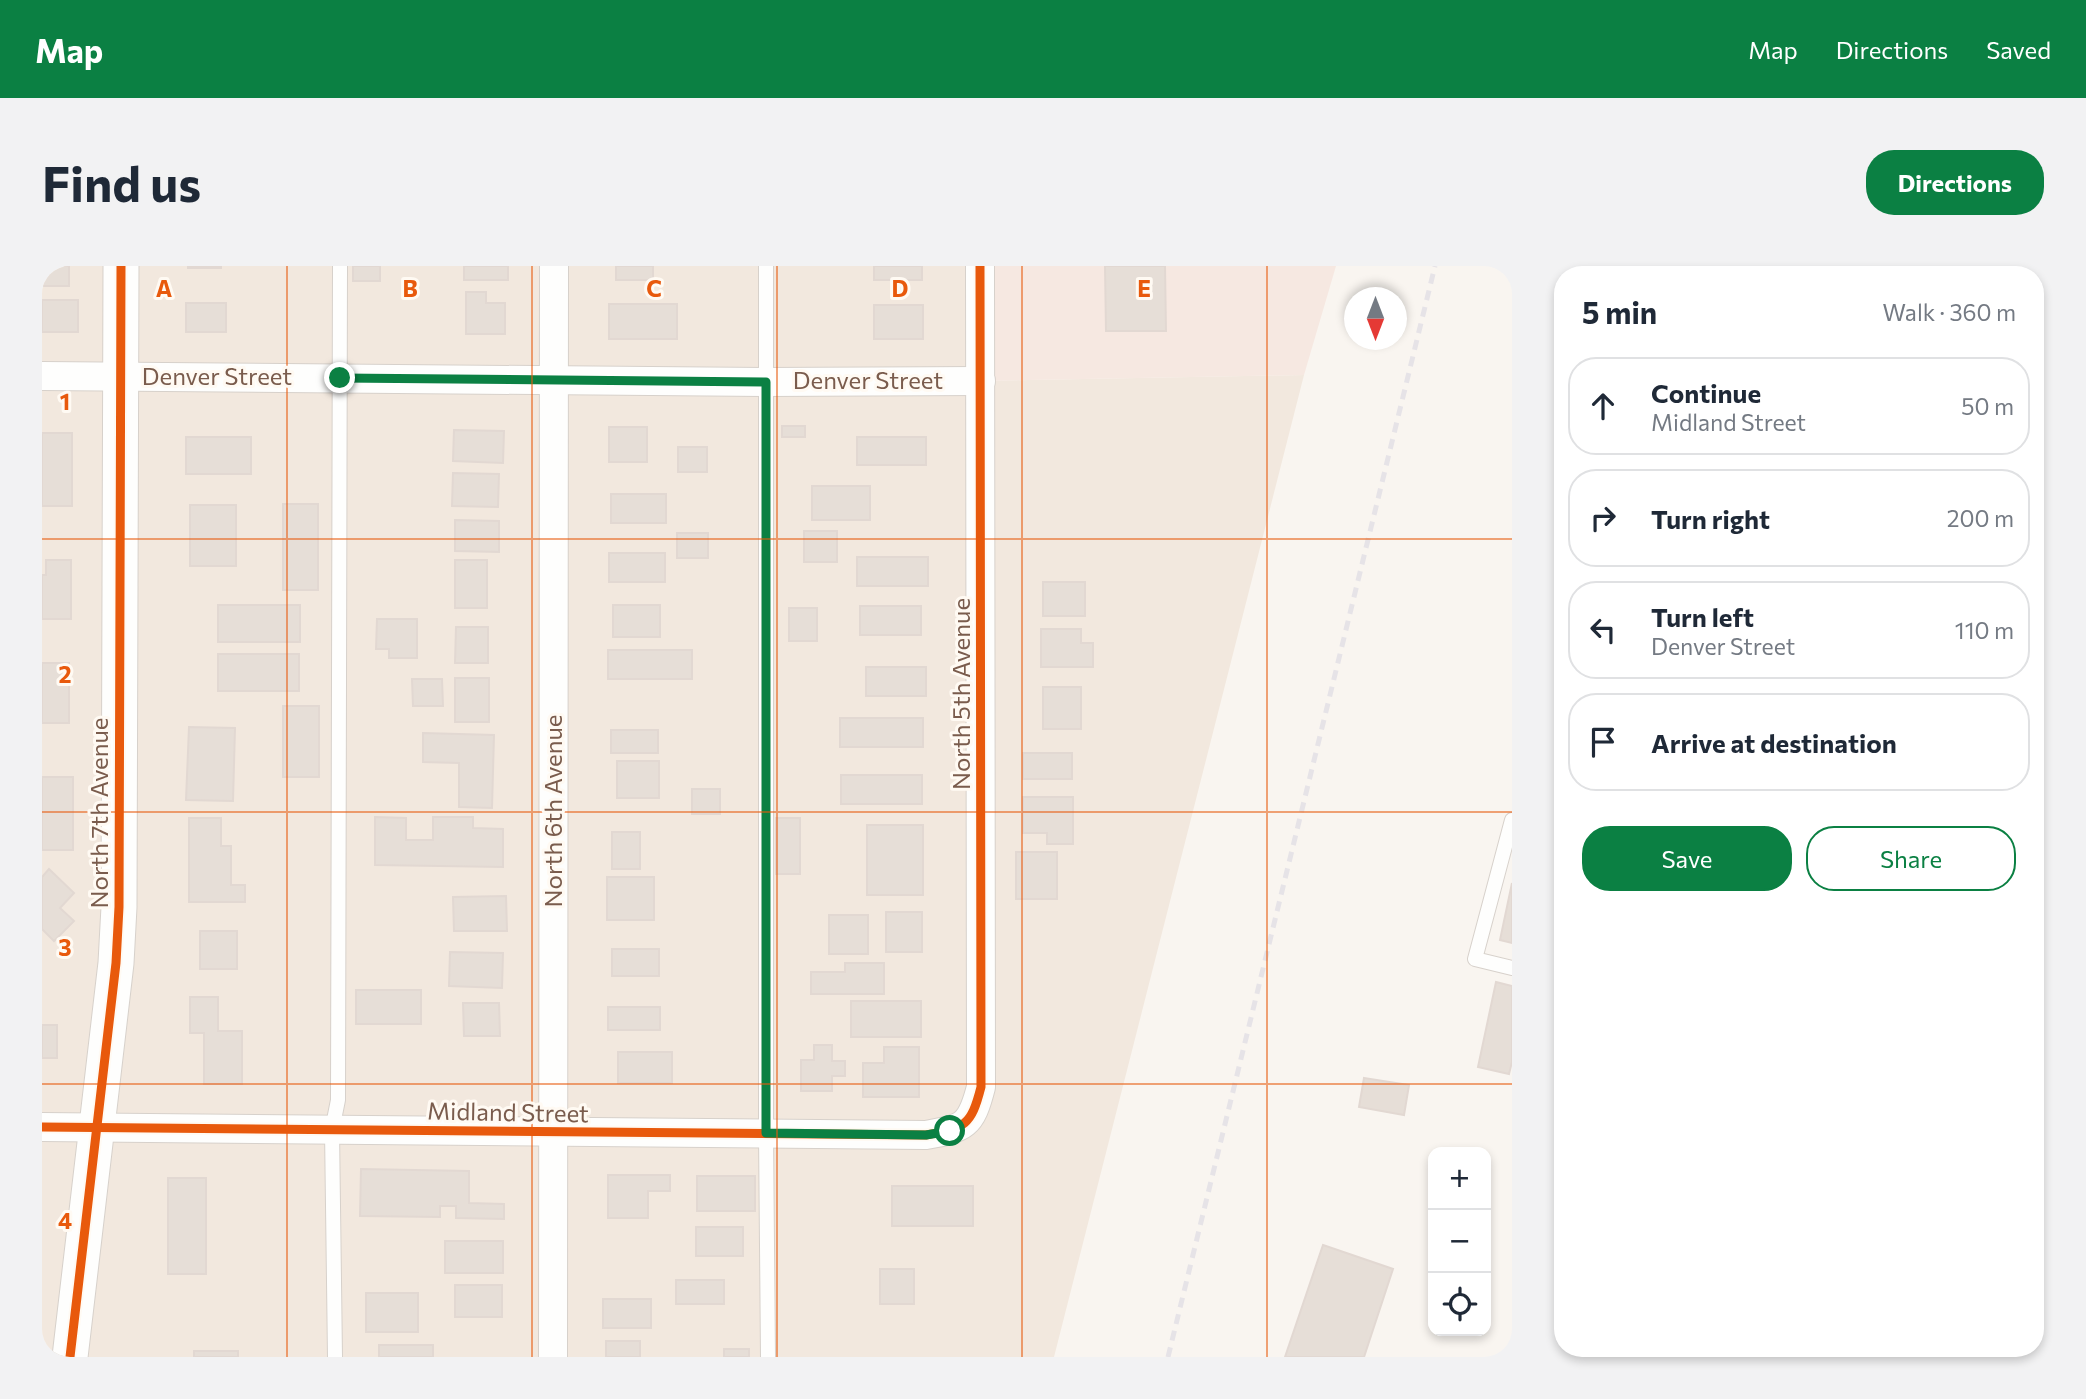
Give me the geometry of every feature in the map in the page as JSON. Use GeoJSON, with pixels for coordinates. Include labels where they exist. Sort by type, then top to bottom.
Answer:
{"type":"FeatureCollection","features":[{"type":"Feature","properties":{"kind":"street","name":"North 7th Avenue"},"geometry":{"type":"LineString","coordinates":[[70,1357],[116,963],[119,907],[121,266]]}},
{"type":"Feature","properties":{"kind":"street","name":"North 6th Avenue"},"geometry":{"type":"LineString","coordinates":[[553,1357],[554,266]]}},
{"type":"Feature","properties":{"kind":"street","name":"North 5th Avenue"},"geometry":{"type":"LineString","coordinates":[[969,1119],[975,1110],[981,1087],[980,266]]}},
{"type":"Feature","properties":{"kind":"street","name":"Denver Street"},"geometry":{"type":"LineString","coordinates":[[42,376],[766,382],[981,381]]}},
{"type":"Feature","properties":{"kind":"street","name":"Midland Street"},"geometry":{"type":"LineString","coordinates":[[42,1127],[926,1135],[950,1131],[969,1119]]}},
{"type":"Feature","properties":{"kind":"lane"},"geometry":{"type":"LineString","coordinates":[[335,1357],[332,1130],[338,1100],[340,266]]}},
{"type":"Feature","properties":{"kind":"lane"},"geometry":{"type":"LineString","coordinates":[[766,266],[768,1357]]}},
{"type":"Feature","properties":{"kind":"lane"},"geometry":{"type":"LineString","coordinates":[[1512,820],[1475,959],[1512,968]]}},
{"type":"Feature","properties":{"kind":"shaded area"},"geometry":{"type":"Polygon","coordinates":[[[42,266],[980,266],[981,381],[1304,375],[1054,1357],[42,1357],[42,266]]]}},
{"type":"Feature","properties":{"kind":"shaded area"},"geometry":{"type":"Polygon","coordinates":[[[980,266],[1336,266],[1304,375],[981,381],[980,266]]]}},
{"type":"Feature","properties":{"kind":"building"},"geometry":{"type":"Polygon","coordinates":[[[42,266],[69,266],[69,286],[42,286],[42,266]]]}},
{"type":"Feature","properties":{"kind":"building"},"geometry":{"type":"Polygon","coordinates":[[[221,266],[221,268],[188,268],[221,266]]]}},
{"type":"Feature","properties":{"kind":"building"},"geometry":{"type":"Polygon","coordinates":[[[353,266],[380,266],[380,281],[353,281],[353,266]]]}},
{"type":"Feature","properties":{"kind":"building"},"geometry":{"type":"Polygon","coordinates":[[[464,266],[508,266],[508,280],[464,280],[464,266]]]}},
{"type":"Feature","properties":{"kind":"building"},"geometry":{"type":"Polygon","coordinates":[[[616,266],[653,266],[653,280],[616,280],[616,266]]]}},
{"type":"Feature","properties":{"kind":"building"},"geometry":{"type":"Polygon","coordinates":[[[874,266],[922,266],[922,280],[874,280],[874,266]]]}},
{"type":"Feature","properties":{"kind":"building"},"geometry":{"type":"Polygon","coordinates":[[[1105,266],[1165,266],[1166,331],[1106,331],[1105,266]]]}},
{"type":"Feature","properties":{"kind":"building"},"geometry":{"type":"Polygon","coordinates":[[[466,292],[486,292],[486,303],[505,303],[505,334],[466,334],[466,292]]]}},
{"type":"Feature","properties":{"kind":"building"},"geometry":{"type":"Polygon","coordinates":[[[42,300],[78,300],[78,332],[42,332],[42,300]]]}},
{"type":"Feature","properties":{"kind":"building"},"geometry":{"type":"Polygon","coordinates":[[[186,303],[226,303],[226,332],[186,332],[186,303]]]}},
{"type":"Feature","properties":{"kind":"building"},"geometry":{"type":"Polygon","coordinates":[[[609,304],[677,304],[677,339],[609,339],[609,304]]]}},
{"type":"Feature","properties":{"kind":"building"},"geometry":{"type":"Polygon","coordinates":[[[874,305],[923,305],[923,339],[874,339],[874,305]]]}},
{"type":"Feature","properties":{"kind":"building"},"geometry":{"type":"Polygon","coordinates":[[[782,426],[805,426],[805,437],[782,437],[782,426]]]}},
{"type":"Feature","properties":{"kind":"building"},"geometry":{"type":"Polygon","coordinates":[[[609,427],[647,427],[647,462],[609,462],[609,427]]]}},
{"type":"Feature","properties":{"kind":"building"},"geometry":{"type":"Polygon","coordinates":[[[454,430],[504,431],[503,463],[453,461],[454,430]]]}},
{"type":"Feature","properties":{"kind":"building"},"geometry":{"type":"Polygon","coordinates":[[[42,433],[72,433],[72,506],[42,506],[42,433]]]}},
{"type":"Feature","properties":{"kind":"building"},"geometry":{"type":"Polygon","coordinates":[[[186,437],[251,437],[251,474],[186,474],[186,437]]]}},
{"type":"Feature","properties":{"kind":"building"},"geometry":{"type":"Polygon","coordinates":[[[857,437],[926,437],[926,465],[857,465],[857,437]]]}},
{"type":"Feature","properties":{"kind":"building"},"geometry":{"type":"Polygon","coordinates":[[[678,447],[707,447],[707,472],[678,472],[678,447]]]}},
{"type":"Feature","properties":{"kind":"building"},"geometry":{"type":"Polygon","coordinates":[[[453,473],[499,474],[498,507],[452,506],[453,473]]]}},
{"type":"Feature","properties":{"kind":"building"},"geometry":{"type":"Polygon","coordinates":[[[812,486],[870,486],[870,520],[812,520],[812,486]]]}},
{"type":"Feature","properties":{"kind":"building"},"geometry":{"type":"Polygon","coordinates":[[[611,494],[666,494],[666,523],[611,523],[611,494]]]}},
{"type":"Feature","properties":{"kind":"building"},"geometry":{"type":"Polygon","coordinates":[[[283,504],[318,504],[318,590],[283,590],[283,504]]]}},
{"type":"Feature","properties":{"kind":"building"},"geometry":{"type":"Polygon","coordinates":[[[190,505],[236,505],[236,566],[190,566],[190,505]]]}},
{"type":"Feature","properties":{"kind":"building"},"geometry":{"type":"Polygon","coordinates":[[[455,520],[499,521],[499,552],[455,551],[455,520]]]}},
{"type":"Feature","properties":{"kind":"building"},"geometry":{"type":"Polygon","coordinates":[[[804,531],[837,531],[837,562],[804,562],[804,531]]]}},
{"type":"Feature","properties":{"kind":"building"},"geometry":{"type":"Polygon","coordinates":[[[677,533],[708,533],[708,558],[677,558],[677,533]]]}},
{"type":"Feature","properties":{"kind":"building"},"geometry":{"type":"Polygon","coordinates":[[[609,553],[665,553],[665,582],[609,582],[609,553]]]}},
{"type":"Feature","properties":{"kind":"building"},"geometry":{"type":"Polygon","coordinates":[[[857,557],[928,557],[928,586],[857,586],[857,557]]]}},
{"type":"Feature","properties":{"kind":"building"},"geometry":{"type":"Polygon","coordinates":[[[46,560],[71,560],[71,619],[42,619],[42,575],[46,575],[46,560]]]}},
{"type":"Feature","properties":{"kind":"building"},"geometry":{"type":"Polygon","coordinates":[[[455,560],[487,560],[487,608],[455,608],[455,560]]]}},
{"type":"Feature","properties":{"kind":"building"},"geometry":{"type":"Polygon","coordinates":[[[1043,582],[1085,582],[1085,616],[1043,616],[1043,582]]]}},
{"type":"Feature","properties":{"kind":"building"},"geometry":{"type":"Polygon","coordinates":[[[218,605],[300,605],[300,642],[218,642],[218,605]]]}},
{"type":"Feature","properties":{"kind":"building"},"geometry":{"type":"Polygon","coordinates":[[[613,605],[660,605],[660,637],[613,637],[613,605]]]}},
{"type":"Feature","properties":{"kind":"building"},"geometry":{"type":"Polygon","coordinates":[[[860,606],[921,606],[921,635],[860,635],[860,606]]]}},
{"type":"Feature","properties":{"kind":"building"},"geometry":{"type":"Polygon","coordinates":[[[789,608],[817,608],[817,641],[789,641],[789,608]]]}},
{"type":"Feature","properties":{"kind":"building"},"geometry":{"type":"Polygon","coordinates":[[[377,619],[417,619],[417,658],[389,658],[389,649],[376,649],[377,619]]]}},
{"type":"Feature","properties":{"kind":"building"},"geometry":{"type":"Polygon","coordinates":[[[456,627],[488,627],[488,663],[455,663],[456,627]]]}},
{"type":"Feature","properties":{"kind":"building"},"geometry":{"type":"Polygon","coordinates":[[[1041,629],[1081,629],[1081,643],[1093,643],[1093,667],[1041,667],[1041,629]]]}},
{"type":"Feature","properties":{"kind":"building"},"geometry":{"type":"Polygon","coordinates":[[[608,650],[692,650],[692,679],[608,679],[608,650]]]}},
{"type":"Feature","properties":{"kind":"building"},"geometry":{"type":"Polygon","coordinates":[[[218,654],[299,654],[299,691],[218,691],[218,654]]]}},
{"type":"Feature","properties":{"kind":"building"},"geometry":{"type":"Polygon","coordinates":[[[42,663],[69,663],[69,723],[42,723],[42,663]]]}},
{"type":"Feature","properties":{"kind":"building"},"geometry":{"type":"Polygon","coordinates":[[[866,667],[926,667],[926,696],[866,696],[866,667]]]}},
{"type":"Feature","properties":{"kind":"building"},"geometry":{"type":"Polygon","coordinates":[[[455,678],[489,678],[489,722],[455,722],[455,678]]]}},
{"type":"Feature","properties":{"kind":"building"},"geometry":{"type":"Polygon","coordinates":[[[412,679],[442,679],[443,706],[413,706],[412,679]]]}},
{"type":"Feature","properties":{"kind":"building"},"geometry":{"type":"Polygon","coordinates":[[[1043,687],[1081,687],[1081,729],[1043,729],[1043,687]]]}},
{"type":"Feature","properties":{"kind":"building"},"geometry":{"type":"Polygon","coordinates":[[[283,706],[319,706],[319,777],[283,777],[283,706]]]}},
{"type":"Feature","properties":{"kind":"building"},"geometry":{"type":"Polygon","coordinates":[[[840,718],[923,718],[923,747],[840,747],[840,718]]]}},
{"type":"Feature","properties":{"kind":"building"},"geometry":{"type":"Polygon","coordinates":[[[189,727],[235,728],[233,801],[186,800],[189,727]]]}},
{"type":"Feature","properties":{"kind":"building"},"geometry":{"type":"Polygon","coordinates":[[[611,730],[658,730],[658,753],[611,753],[611,730]]]}},
{"type":"Feature","properties":{"kind":"building"},"geometry":{"type":"Polygon","coordinates":[[[423,733],[494,735],[492,808],[459,807],[459,763],[423,762],[423,733]]]}},
{"type":"Feature","properties":{"kind":"building"},"geometry":{"type":"Polygon","coordinates":[[[1023,753],[1072,753],[1072,779],[1023,779],[1023,753]]]}},
{"type":"Feature","properties":{"kind":"building"},"geometry":{"type":"Polygon","coordinates":[[[617,761],[659,761],[659,798],[617,798],[617,761]]]}},
{"type":"Feature","properties":{"kind":"building"},"geometry":{"type":"Polygon","coordinates":[[[841,775],[922,775],[922,804],[841,804],[841,775]]]}},
{"type":"Feature","properties":{"kind":"building"},"geometry":{"type":"Polygon","coordinates":[[[42,777],[73,777],[73,850],[42,850],[42,777]]]}},
{"type":"Feature","properties":{"kind":"building"},"geometry":{"type":"Polygon","coordinates":[[[692,789],[720,789],[720,814],[692,814],[692,789]]]}},
{"type":"Feature","properties":{"kind":"building"},"geometry":{"type":"Polygon","coordinates":[[[1023,797],[1073,797],[1073,844],[1047,844],[1047,833],[1023,833],[1023,797]]]}},
{"type":"Feature","properties":{"kind":"building"},"geometry":{"type":"Polygon","coordinates":[[[375,817],[406,818],[406,840],[433,840],[433,817],[473,817],[473,828],[503,829],[503,867],[375,865],[375,817]]]}},
{"type":"Feature","properties":{"kind":"building"},"geometry":{"type":"Polygon","coordinates":[[[189,818],[221,818],[221,846],[231,846],[231,885],[245,885],[245,902],[189,902],[189,818]]]}},
{"type":"Feature","properties":{"kind":"building"},"geometry":{"type":"Polygon","coordinates":[[[776,818],[800,818],[800,874],[776,874],[776,818]]]}},
{"type":"Feature","properties":{"kind":"building"},"geometry":{"type":"Polygon","coordinates":[[[867,825],[923,825],[923,895],[867,895],[867,825]]]}},
{"type":"Feature","properties":{"kind":"building"},"geometry":{"type":"Polygon","coordinates":[[[612,832],[640,832],[640,869],[612,869],[612,832]]]}},
{"type":"Feature","properties":{"kind":"building"},"geometry":{"type":"Polygon","coordinates":[[[1016,852],[1057,852],[1057,899],[1016,899],[1016,852]]]}},
{"type":"Feature","properties":{"kind":"building"},"geometry":{"type":"Polygon","coordinates":[[[49,869],[74,893],[60,908],[74,921],[54,941],[42,929],[42,877],[49,869]]]}},
{"type":"Feature","properties":{"kind":"building"},"geometry":{"type":"Polygon","coordinates":[[[607,877],[654,877],[654,920],[607,920],[607,877]]]}},
{"type":"Feature","properties":{"kind":"building"},"geometry":{"type":"Polygon","coordinates":[[[1512,883],[1512,943],[1500,940],[1512,883]]]}},
{"type":"Feature","properties":{"kind":"building"},"geometry":{"type":"Polygon","coordinates":[[[506,896],[507,931],[454,931],[453,897],[506,896]]]}},
{"type":"Feature","properties":{"kind":"building"},"geometry":{"type":"Polygon","coordinates":[[[886,912],[922,912],[922,952],[886,952],[886,912]]]}},
{"type":"Feature","properties":{"kind":"building"},"geometry":{"type":"Polygon","coordinates":[[[829,915],[868,915],[868,954],[829,954],[829,915]]]}},
{"type":"Feature","properties":{"kind":"building"},"geometry":{"type":"Polygon","coordinates":[[[200,931],[237,931],[237,969],[200,969],[200,931]]]}},
{"type":"Feature","properties":{"kind":"building"},"geometry":{"type":"Polygon","coordinates":[[[612,949],[659,949],[659,976],[612,976],[612,949]]]}},
{"type":"Feature","properties":{"kind":"building"},"geometry":{"type":"Polygon","coordinates":[[[450,952],[503,953],[502,988],[449,986],[450,952]]]}},
{"type":"Feature","properties":{"kind":"building"},"geometry":{"type":"Polygon","coordinates":[[[845,963],[884,963],[884,994],[811,994],[811,972],[845,972],[845,963]]]}},
{"type":"Feature","properties":{"kind":"building"},"geometry":{"type":"Polygon","coordinates":[[[1496,982],[1512,986],[1512,1062],[1509,1074],[1478,1067],[1496,982]]]}},
{"type":"Feature","properties":{"kind":"building"},"geometry":{"type":"Polygon","coordinates":[[[356,990],[421,990],[421,1024],[356,1024],[356,990]]]}},
{"type":"Feature","properties":{"kind":"building"},"geometry":{"type":"Polygon","coordinates":[[[190,997],[218,997],[218,1031],[242,1031],[242,1084],[204,1084],[204,1033],[190,1033],[190,997]]]}},
{"type":"Feature","properties":{"kind":"building"},"geometry":{"type":"Polygon","coordinates":[[[851,1001],[921,1001],[921,1037],[851,1037],[851,1001]]]}},
{"type":"Feature","properties":{"kind":"building"},"geometry":{"type":"Polygon","coordinates":[[[463,1003],[499,1003],[500,1036],[464,1036],[463,1003]]]}},
{"type":"Feature","properties":{"kind":"building"},"geometry":{"type":"Polygon","coordinates":[[[608,1007],[660,1007],[660,1030],[608,1030],[608,1007]]]}},
{"type":"Feature","properties":{"kind":"building"},"geometry":{"type":"Polygon","coordinates":[[[42,1025],[57,1025],[57,1058],[42,1058],[42,1025]]]}},
{"type":"Feature","properties":{"kind":"building"},"geometry":{"type":"Polygon","coordinates":[[[814,1045],[832,1045],[832,1061],[845,1061],[845,1076],[832,1076],[832,1091],[801,1091],[801,1060],[814,1060],[814,1045]]]}},
{"type":"Feature","properties":{"kind":"building"},"geometry":{"type":"Polygon","coordinates":[[[884,1047],[919,1047],[919,1097],[863,1097],[863,1063],[884,1063],[884,1047]]]}},
{"type":"Feature","properties":{"kind":"building"},"geometry":{"type":"Polygon","coordinates":[[[618,1052],[672,1052],[672,1083],[618,1083],[618,1052]]]}},
{"type":"Feature","properties":{"kind":"building"},"geometry":{"type":"Polygon","coordinates":[[[1364,1078],[1409,1085],[1404,1115],[1359,1107],[1364,1078]]]}},
{"type":"Feature","properties":{"kind":"building"},"geometry":{"type":"Polygon","coordinates":[[[361,1169],[469,1171],[469,1203],[504,1204],[504,1219],[456,1218],[456,1206],[440,1206],[440,1217],[360,1216],[361,1169]]]}},
{"type":"Feature","properties":{"kind":"building"},"geometry":{"type":"Polygon","coordinates":[[[608,1175],[670,1175],[670,1191],[648,1191],[648,1218],[608,1218],[608,1175]]]}},
{"type":"Feature","properties":{"kind":"building"},"geometry":{"type":"Polygon","coordinates":[[[697,1176],[755,1176],[755,1211],[697,1211],[697,1176]]]}},
{"type":"Feature","properties":{"kind":"building"},"geometry":{"type":"Polygon","coordinates":[[[168,1178],[206,1178],[206,1274],[168,1274],[168,1178]]]}},
{"type":"Feature","properties":{"kind":"building"},"geometry":{"type":"Polygon","coordinates":[[[892,1186],[973,1186],[973,1226],[892,1226],[892,1186]]]}},
{"type":"Feature","properties":{"kind":"building"},"geometry":{"type":"Polygon","coordinates":[[[696,1227],[743,1227],[743,1256],[696,1256],[696,1227]]]}},
{"type":"Feature","properties":{"kind":"building"},"geometry":{"type":"Polygon","coordinates":[[[445,1241],[503,1241],[503,1273],[445,1273],[445,1241]]]}},
{"type":"Feature","properties":{"kind":"building"},"geometry":{"type":"Polygon","coordinates":[[[1323,1245],[1393,1269],[1364,1357],[1285,1357],[1323,1245]]]}},
{"type":"Feature","properties":{"kind":"building"},"geometry":{"type":"Polygon","coordinates":[[[880,1269],[914,1269],[914,1304],[880,1304],[880,1269]]]}},
{"type":"Feature","properties":{"kind":"building"},"geometry":{"type":"Polygon","coordinates":[[[676,1280],[724,1280],[724,1304],[676,1304],[676,1280]]]}},
{"type":"Feature","properties":{"kind":"building"},"geometry":{"type":"Polygon","coordinates":[[[455,1285],[502,1285],[502,1317],[455,1317],[455,1285]]]}},
{"type":"Feature","properties":{"kind":"building"},"geometry":{"type":"Polygon","coordinates":[[[366,1293],[418,1293],[418,1332],[366,1332],[366,1293]]]}},
{"type":"Feature","properties":{"kind":"building"},"geometry":{"type":"Polygon","coordinates":[[[603,1299],[651,1299],[651,1328],[603,1328],[603,1299]]]}},
{"type":"Feature","properties":{"kind":"building"},"geometry":{"type":"Polygon","coordinates":[[[606,1341],[640,1341],[640,1357],[606,1357],[606,1341]]]}},
{"type":"Feature","properties":{"kind":"building"},"geometry":{"type":"Polygon","coordinates":[[[379,1345],[433,1345],[433,1357],[379,1357],[379,1345]]]}},
{"type":"Feature","properties":{"kind":"building"},"geometry":{"type":"Polygon","coordinates":[[[724,1349],[749,1349],[749,1357],[724,1357],[724,1349]]]}},
{"type":"Feature","properties":{"kind":"building"},"geometry":{"type":"Polygon","coordinates":[[[194,1351],[238,1351],[238,1357],[194,1357],[194,1351]]]}},
{"type":"Feature","properties":{"kind":"railway"},"geometry":{"type":"LineString","coordinates":[[1168,1357],[1435,266]]}},
{"type":"Feature","properties":{"kind":"cycle path"},"geometry":{"type":"LineString","coordinates":[[70,1357],[116,963],[119,907],[121,266]]}},
{"type":"Feature","properties":{"kind":"cycle path"},"geometry":{"type":"LineString","coordinates":[[42,1127],[926,1135],[950,1130],[964,1123],[974,1110],[981,1087],[980,266]]}},
{"type":"Feature","properties":{"kind":"route"},"geometry":{"type":"LineString","coordinates":[[340,378],[766,382],[766,1133],[926,1135],[950,1131]]}}]}
